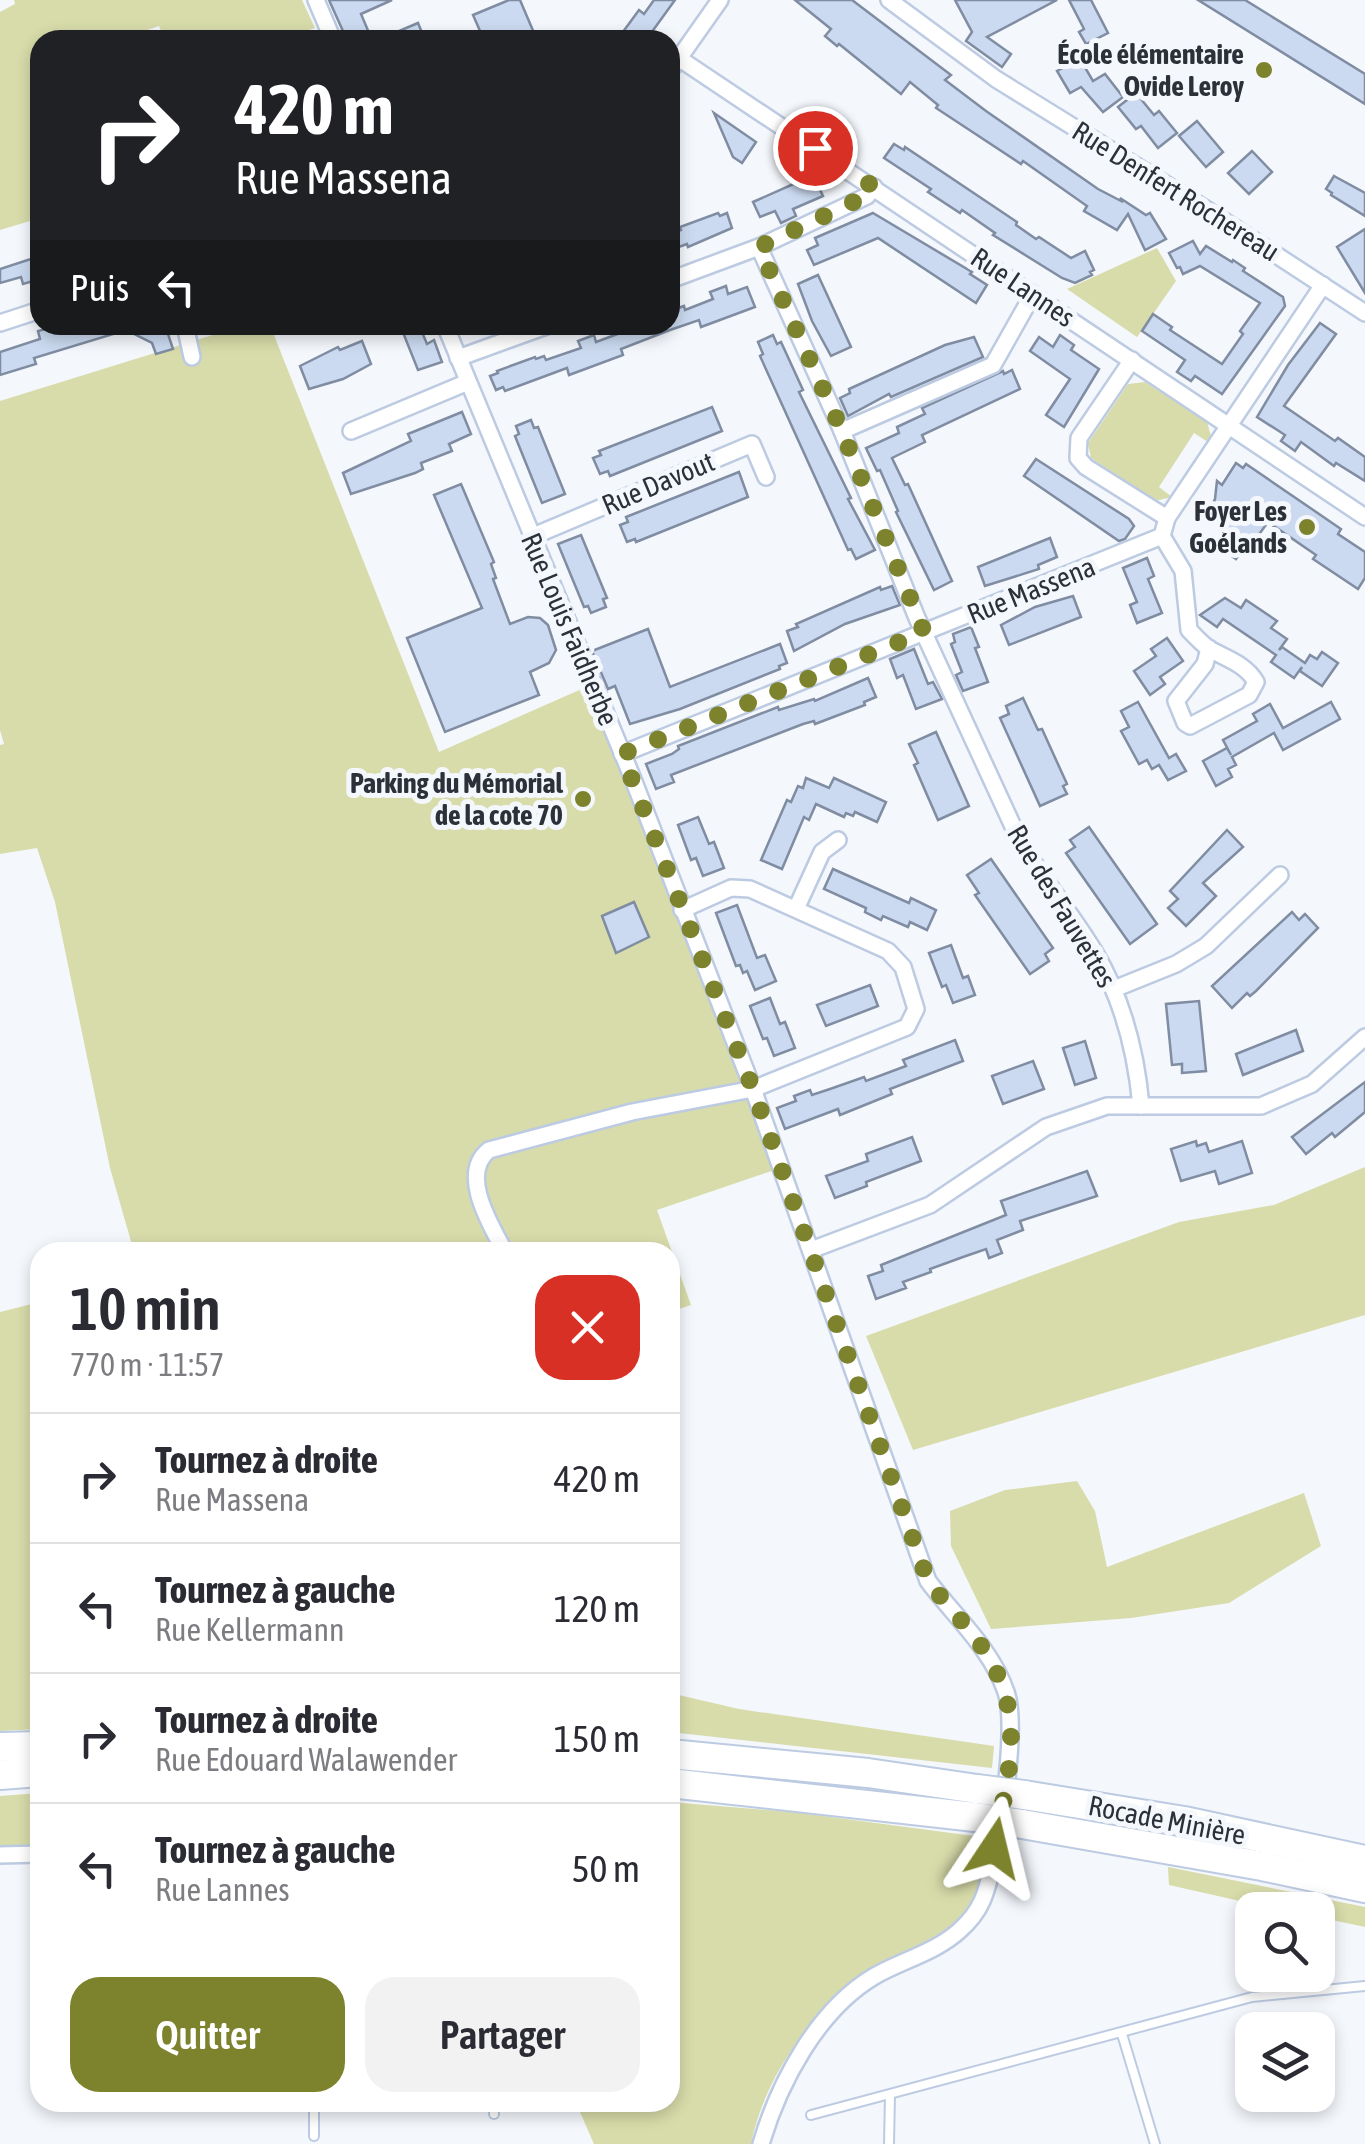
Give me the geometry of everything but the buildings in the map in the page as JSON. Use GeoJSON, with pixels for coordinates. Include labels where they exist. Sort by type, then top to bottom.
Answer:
{"type":"FeatureCollection","features":[{"type":"Feature","properties":{"kind":"highway"},"geometry":{"type":"LineString","coordinates":[[0,1748],[30,1746]]}},
{"type":"Feature","properties":{"kind":"highway","name":"Rocade Minière"},"geometry":{"type":"LineString","coordinates":[[680,1755],[868,1773],[1024,1795],[1184,1821],[1365,1860]]}},
{"type":"Feature","properties":{"kind":"highway"},"geometry":{"type":"LineString","coordinates":[[0,1775],[30,1773]]}},
{"type":"Feature","properties":{"kind":"highway","name":"Rocade Minière"},"geometry":{"type":"LineString","coordinates":[[680,1784],[1022,1824],[1365,1888]]}},
{"type":"Feature","properties":{"kind":"street"},"geometry":{"type":"LineString","coordinates":[[316,0],[330,30]]}},
{"type":"Feature","properties":{"kind":"street"},"geometry":{"type":"LineString","coordinates":[[680,58],[720,0]]}},
{"type":"Feature","properties":{"kind":"street","name":"Rue Denfert Rochereau"},"geometry":{"type":"LineString","coordinates":[[890,0],[996,79],[1365,313]]}},
{"type":"Feature","properties":{"kind":"street","name":"Rue Lannes"},"geometry":{"type":"LineString","coordinates":[[680,68],[874,187],[1365,517]]}},
{"type":"Feature","properties":{"kind":"street"},"geometry":{"type":"LineString","coordinates":[[680,276],[759,247],[866,196],[874,187]]}},
{"type":"Feature","properties":{"kind":"street","name":"Rue des Fauvettes"},"geometry":{"type":"LineString","coordinates":[[759,247],[842,431],[924,632],[1034,866],[1093,950],[1114,989],[1130,1034],[1140,1106]]}},
{"type":"Feature","properties":{"kind":"street"},"geometry":{"type":"LineString","coordinates":[[1208,648],[1206,664],[1176,701],[1190,726],[1244,698],[1254,688],[1252,675],[1222,652],[1208,648],[1189,630],[1183,571],[1162,536],[1167,518],[1323,285]]}},
{"type":"Feature","properties":{"kind":"street"},"geometry":{"type":"LineString","coordinates":[[842,431],[993,366],[1033,294]]}},
{"type":"Feature","properties":{"kind":"street"},"geometry":{"type":"LineString","coordinates":[[0,323],[30,313]]}},
{"type":"Feature","properties":{"kind":"street"},"geometry":{"type":"LineString","coordinates":[[186,335],[192,357]]}},
{"type":"Feature","properties":{"kind":"street","name":"Rue Louis Faidherbe"},"geometry":{"type":"LineString","coordinates":[[449,335],[622,754],[753,1089],[928,1581],[980,1643],[1008,1696],[1012,1734],[989,1879],[978,1911],[942,1945],[871,1978],[838,2006],[807,2044],[788,2078],[762,2144]]}},
{"type":"Feature","properties":{"kind":"street"},"geometry":{"type":"LineString","coordinates":[[458,358],[521,335]]}},
{"type":"Feature","properties":{"kind":"street"},"geometry":{"type":"LineString","coordinates":[[1132,360],[1080,438],[1078,458],[1167,518]]}},
{"type":"Feature","properties":{"kind":"street"},"geometry":{"type":"LineString","coordinates":[[351,431],[468,382]]}},
{"type":"Feature","properties":{"kind":"street","name":"Rue Davout"},"geometry":{"type":"LineString","coordinates":[[532,536],[752,444],[766,477]]}},
{"type":"Feature","properties":{"kind":"street","name":"Rue Massena"},"geometry":{"type":"LineString","coordinates":[[622,754],[1162,536]]}},
{"type":"Feature","properties":{"kind":"street"},"geometry":{"type":"LineString","coordinates":[[796,910],[822,852],[838,840]]}},
{"type":"Feature","properties":{"kind":"street"},"geometry":{"type":"LineString","coordinates":[[1114,989],[1176,964],[1206,946],[1280,875]]}},
{"type":"Feature","properties":{"kind":"street"},"geometry":{"type":"LineString","coordinates":[[501,1242],[480,1194],[476,1169],[482,1154],[499,1146],[632,1112],[753,1089],[907,1027],[916,1009],[904,968],[888,951],[750,889],[731,888],[682,910]]}},
{"type":"Feature","properties":{"kind":"street"},"geometry":{"type":"LineString","coordinates":[[811,1250],[930,1205],[1046,1126],[1107,1106],[1261,1106],[1312,1084],[1365,1037]]}},
{"type":"Feature","properties":{"kind":"street"},"geometry":{"type":"LineString","coordinates":[[0,1854],[30,1854]]}},
{"type":"Feature","properties":{"kind":"lane"},"geometry":{"type":"LineString","coordinates":[[811,2115],[1252,1997],[1365,1986]]}},
{"type":"Feature","properties":{"kind":"lane"},"geometry":{"type":"LineString","coordinates":[[1122,2034],[1155,2144]]}},
{"type":"Feature","properties":{"kind":"lane"},"geometry":{"type":"LineString","coordinates":[[889,2144],[890,2095]]}},
{"type":"Feature","properties":{"kind":"lane"},"geometry":{"type":"LineString","coordinates":[[314,2112],[314,2136]]}},
{"type":"Feature","properties":{"kind":"green space"},"geometry":{"type":"Polygon","coordinates":[[[14,0],[302,0],[315,28],[161,30],[159,26],[147,30],[30,30],[30,221],[0,230],[0,12],[15,4],[14,0]]]}},
{"type":"Feature","properties":{"kind":"green space"},"geometry":{"type":"Polygon","coordinates":[[[1157,248],[1176,281],[1137,337],[1067,289],[1157,248]]]}},
{"type":"Feature","properties":{"kind":"green space"},"geometry":{"type":"Polygon","coordinates":[[[213,335],[274,335],[439,752],[593,684],[777,1169],[657,1210],[668,1242],[131,1242],[110,1168],[55,902],[37,848],[0,854],[0,745],[4,744],[0,730],[0,401],[213,335]]]}},
{"type":"Feature","properties":{"kind":"green space"},"geometry":{"type":"Polygon","coordinates":[[[1145,382],[1207,422],[1211,436],[1208,442],[1194,433],[1159,487],[1172,497],[1155,501],[1091,458],[1088,443],[1128,384],[1145,382]]]}},
{"type":"Feature","properties":{"kind":"green space"},"geometry":{"type":"Polygon","coordinates":[[[1365,1167],[1365,1315],[913,1450],[866,1336],[1179,1222],[1274,1205],[1365,1167]]]}},
{"type":"Feature","properties":{"kind":"green space"},"geometry":{"type":"Polygon","coordinates":[[[680,1274],[691,1305],[680,1309],[680,1274]]]}},
{"type":"Feature","properties":{"kind":"green space"},"geometry":{"type":"Polygon","coordinates":[[[30,1304],[30,1730],[0,1731],[0,1312],[30,1304]]]}},
{"type":"Feature","properties":{"kind":"green space"},"geometry":{"type":"Polygon","coordinates":[[[1077,1481],[1095,1511],[1107,1567],[1304,1493],[1321,1546],[1229,1603],[1131,1618],[991,1629],[951,1546],[950,1511],[1005,1490],[1077,1481]]]}},
{"type":"Feature","properties":{"kind":"green space"},"geometry":{"type":"Polygon","coordinates":[[[680,1695],[739,1709],[994,1746],[992,1768],[680,1733],[680,1695]]]}},
{"type":"Feature","properties":{"kind":"green space"},"geometry":{"type":"Polygon","coordinates":[[[30,1794],[30,1854],[0,1855],[0,1796],[30,1794]]]}},
{"type":"Feature","properties":{"kind":"green space"},"geometry":{"type":"Polygon","coordinates":[[[680,1803],[793,1812],[989,1838],[979,1884],[957,1921],[935,1939],[849,1987],[794,2046],[767,2093],[751,2144],[594,2144],[580,2112],[680,2112],[680,1803]]]}},
{"type":"Feature","properties":{"kind":"green space"},"geometry":{"type":"Polygon","coordinates":[[[1168,1867],[1291,1892],[1235,1892],[1235,1900],[1169,1885],[1168,1867]]]}},
{"type":"Feature","properties":{"kind":"green space"},"geometry":{"type":"Polygon","coordinates":[[[1335,1901],[1365,1907],[1365,1927],[1335,1921],[1335,1901]]]}},
{"type":"Feature","properties":{"kind":"place","name":"École élémentaire Ovide Leroy"},"geometry":{"type":"Point","coordinates":[1264,70]}},
{"type":"Feature","properties":{"kind":"place","name":"Foyer Les Goélands"},"geometry":{"type":"Point","coordinates":[1307,527]}},
{"type":"Feature","properties":{"kind":"place","name":"Parking du Mémorial de la cote 70"},"geometry":{"type":"Point","coordinates":[583,799]}},
{"type":"Feature","properties":{"kind":"route"},"geometry":{"type":"LineString","coordinates":[[815,148],[874,187],[866,196],[759,247],[842,431],[924,632],[622,754],[753,1089],[928,1581],[980,1643],[1008,1696],[1012,1734],[994,1848]]}}]}
